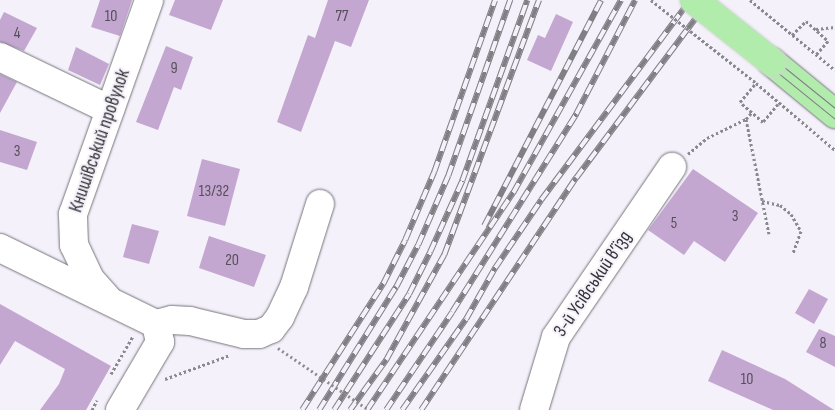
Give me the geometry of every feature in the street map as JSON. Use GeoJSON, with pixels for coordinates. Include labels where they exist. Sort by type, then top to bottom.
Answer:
{"type":"FeatureCollection","features":[{"type":"Feature","properties":{"kind":"main road"},"geometry":{"type":"LineString","coordinates":[[694,0],[764,73],[835,114]]}},
{"type":"Feature","properties":{"kind":"street","name":"Книшівський провулок"},"geometry":{"type":"LineString","coordinates":[[113,304],[90,279],[74,245],[73,214],[149,0]]}},
{"type":"Feature","properties":{"kind":"street"},"geometry":{"type":"LineString","coordinates":[[0,57],[110,110]]}},
{"type":"Feature","properties":{"kind":"street","name":"3-й Усівський в’їзд"},"geometry":{"type":"LineString","coordinates":[[534,410],[556,337],[672,167]]}},
{"type":"Feature","properties":{"kind":"street"},"geometry":{"type":"LineString","coordinates":[[0,248],[113,304],[150,320],[190,321],[269,341],[271,329],[280,318],[294,287],[320,204]]}},
{"type":"Feature","properties":{"kind":"street"},"geometry":{"type":"LineString","coordinates":[[110,402],[160,342],[150,320]]}},
{"type":"Feature","properties":{"kind":"path"},"geometry":{"type":"LineString","coordinates":[[651,0],[764,73],[778,104],[835,150]]}},
{"type":"Feature","properties":{"kind":"path"},"geometry":{"type":"LineString","coordinates":[[750,0],[835,70]]}},
{"type":"Feature","properties":{"kind":"path"},"geometry":{"type":"LineString","coordinates":[[792,35],[806,21],[816,29],[828,41],[816,55]]}},
{"type":"Feature","properties":{"kind":"path"},"geometry":{"type":"LineString","coordinates":[[816,29],[835,27]]}},
{"type":"Feature","properties":{"kind":"path"},"geometry":{"type":"LineString","coordinates":[[764,73],[740,102],[763,122],[778,104]]}},
{"type":"Feature","properties":{"kind":"path"},"geometry":{"type":"LineString","coordinates":[[672,167],[707,138],[746,119],[752,112]]}},
{"type":"Feature","properties":{"kind":"path"},"geometry":{"type":"LineString","coordinates":[[746,119],[769,234]]}},
{"type":"Feature","properties":{"kind":"path"},"geometry":{"type":"LineString","coordinates":[[762,201],[780,205],[791,214],[801,231],[793,253]]}},
{"type":"Feature","properties":{"kind":"path"},"geometry":{"type":"LineString","coordinates":[[110,376],[150,320]]}},
{"type":"Feature","properties":{"kind":"path"},"geometry":{"type":"LineString","coordinates":[[159,381],[269,341],[369,410]]}},
{"type":"Feature","properties":{"kind":"path"},"geometry":{"type":"LineString","coordinates":[[92,410],[110,402]]}},
{"type":"Feature","properties":{"kind":"building"},"geometry":{"type":"Polygon","coordinates":[[[100,0],[132,0],[120,36],[91,27],[100,0]]]}},
{"type":"Feature","properties":{"kind":"building"},"geometry":{"type":"Polygon","coordinates":[[[175,0],[223,0],[211,30],[169,15],[175,0]]]}},
{"type":"Feature","properties":{"kind":"building"},"geometry":{"type":"Polygon","coordinates":[[[328,0],[369,0],[351,47],[335,41],[301,132],[277,122],[308,35],[315,38],[328,0]]]}},
{"type":"Feature","properties":{"kind":"building"},"geometry":{"type":"Polygon","coordinates":[[[4,12],[37,28],[24,51],[0,42],[0,20],[4,12]]]}},
{"type":"Feature","properties":{"kind":"building"},"geometry":{"type":"Polygon","coordinates":[[[556,14],[573,22],[551,71],[527,60],[538,35],[545,38],[556,14]]]}},
{"type":"Feature","properties":{"kind":"building"},"geometry":{"type":"Polygon","coordinates":[[[166,46],[193,57],[181,90],[174,87],[158,130],[136,122],[166,46]]]}},
{"type":"Feature","properties":{"kind":"building"},"geometry":{"type":"Polygon","coordinates":[[[76,47],[109,64],[100,85],[68,70],[76,47]]]}},
{"type":"Feature","properties":{"kind":"building"},"geometry":{"type":"Polygon","coordinates":[[[0,74],[17,82],[0,113],[0,74]]]}},
{"type":"Feature","properties":{"kind":"building"},"geometry":{"type":"Polygon","coordinates":[[[0,130],[37,142],[27,170],[0,162],[0,130]]]}},
{"type":"Feature","properties":{"kind":"building"},"geometry":{"type":"Polygon","coordinates":[[[202,159],[240,169],[225,226],[187,216],[202,159]]]}},
{"type":"Feature","properties":{"kind":"building"},"geometry":{"type":"Polygon","coordinates":[[[693,169],[758,213],[725,262],[694,241],[684,255],[648,230],[693,169]]]}},
{"type":"Feature","properties":{"kind":"building"},"geometry":{"type":"Polygon","coordinates":[[[132,224],[159,231],[149,264],[123,257],[132,224]]]}},
{"type":"Feature","properties":{"kind":"building"},"geometry":{"type":"Polygon","coordinates":[[[209,236],[266,255],[254,287],[199,268],[209,236]]]}},
{"type":"Feature","properties":{"kind":"building"},"geometry":{"type":"Polygon","coordinates":[[[809,289],[828,299],[814,324],[795,313],[809,289]]]}},
{"type":"Feature","properties":{"kind":"building"},"geometry":{"type":"Polygon","coordinates":[[[0,304],[111,366],[86,410],[40,410],[59,384],[65,369],[15,341],[0,365],[0,304]]]}},
{"type":"Feature","properties":{"kind":"building"},"geometry":{"type":"Polygon","coordinates":[[[819,329],[835,336],[835,367],[806,352],[819,329]]]}},
{"type":"Feature","properties":{"kind":"building"},"geometry":{"type":"Polygon","coordinates":[[[722,350],[785,379],[834,410],[773,410],[708,381],[722,350]]]}},
{"type":"Feature","properties":{"kind":"tram line"},"geometry":{"type":"LineString","coordinates":[[688,0],[835,119]]}},
{"type":"Feature","properties":{"kind":"tram line"},"geometry":{"type":"LineString","coordinates":[[701,0],[835,108]]}},
{"type":"Feature","properties":{"kind":"railway"},"geometry":{"type":"LineString","coordinates":[[302,410],[383,284],[405,240],[434,172],[495,0]]}},
{"type":"Feature","properties":{"kind":"railway"},"geometry":{"type":"LineString","coordinates":[[319,410],[396,287],[418,245],[448,176],[510,0]]}},
{"type":"Feature","properties":{"kind":"railway"},"geometry":{"type":"LineString","coordinates":[[334,410],[409,294],[430,252],[462,181],[527,0]]}},
{"type":"Feature","properties":{"kind":"railway"},"geometry":{"type":"LineString","coordinates":[[350,410],[386,360],[444,255],[539,0]]}},
{"type":"Feature","properties":{"kind":"railway"},"geometry":{"type":"LineString","coordinates":[[484,226],[601,0]]}},
{"type":"Feature","properties":{"kind":"railway"},"geometry":{"type":"LineString","coordinates":[[367,410],[513,193],[621,0]]}},
{"type":"Feature","properties":{"kind":"railway"},"geometry":{"type":"LineString","coordinates":[[386,410],[452,312],[576,114],[635,0]]}},
{"type":"Feature","properties":{"kind":"railway"},"geometry":{"type":"LineString","coordinates":[[402,410],[466,319],[495,268],[541,200],[690,0]]}},
{"type":"Feature","properties":{"kind":"railway"},"geometry":{"type":"LineString","coordinates":[[421,410],[576,178],[709,0]]}}]}
